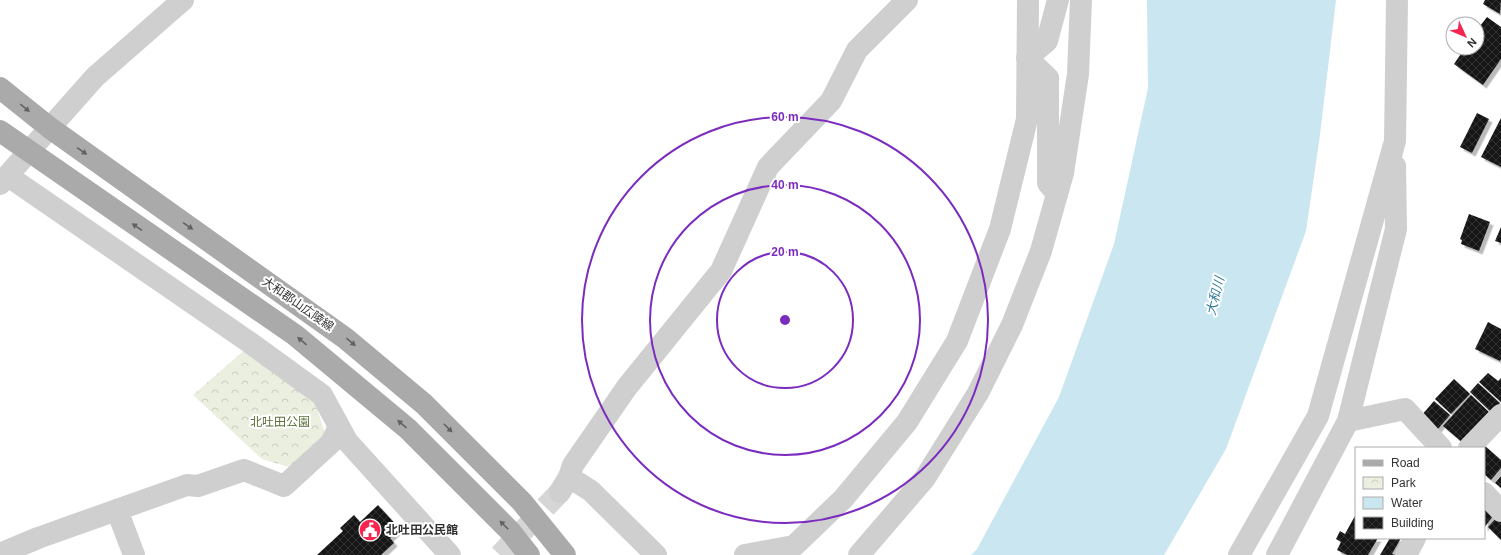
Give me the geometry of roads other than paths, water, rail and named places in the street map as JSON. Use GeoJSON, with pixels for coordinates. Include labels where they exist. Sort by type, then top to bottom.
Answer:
{"type":"FeatureCollection","features":[{"type":"Feature","properties":{"kind":"main road","name":"大和郡山広陵線"},"geometry":{"type":"LineString","coordinates":[[0,88],[50,128],[345,338],[424,404],[522,502],[565,555]]}},
{"type":"Feature","properties":{"kind":"main road"},"geometry":{"type":"LineString","coordinates":[[0,131],[295,335],[408,429],[510,531],[529,555]]}},
{"type":"Feature","properties":{"kind":"street"},"geometry":{"type":"LineString","coordinates":[[183,0],[95,77],[4,180],[250,342],[322,395],[347,441],[450,555]]}},
{"type":"Feature","properties":{"kind":"street"},"geometry":{"type":"LineString","coordinates":[[656,555],[591,491],[565,485],[573,465],[627,387],[721,271],[768,167],[831,101],[857,50],[907,0]]}},
{"type":"Feature","properties":{"kind":"street"},"geometry":{"type":"LineString","coordinates":[[746,555],[794,546],[843,498],[907,422],[957,341],[1000,229],[1027,119],[1028,0]]}},
{"type":"Feature","properties":{"kind":"street"},"geometry":{"type":"LineString","coordinates":[[1028,58],[1047,41],[1058,0]]}},
{"type":"Feature","properties":{"kind":"street"},"geometry":{"type":"LineString","coordinates":[[859,555],[925,478],[978,393],[1012,325],[1041,251],[1063,173],[1078,74],[1081,0]]}},
{"type":"Feature","properties":{"kind":"street"},"geometry":{"type":"LineString","coordinates":[[1277,555],[1348,421],[1396,229],[1395,141],[1397,0]]}},
{"type":"Feature","properties":{"kind":"street"},"geometry":{"type":"LineString","coordinates":[[1028,58],[1048,78],[1048,183],[1057,194]]}},
{"type":"Feature","properties":{"kind":"street"},"geometry":{"type":"LineString","coordinates":[[1239,555],[1318,416],[1395,141]]}},
{"type":"Feature","properties":{"kind":"street"},"geometry":{"type":"LineString","coordinates":[[1348,421],[1405,409],[1440,447]]}},
{"type":"Feature","properties":{"kind":"street"},"geometry":{"type":"LineString","coordinates":[[1470,447],[1501,415]]}},
{"type":"Feature","properties":{"kind":"street"},"geometry":{"type":"LineString","coordinates":[[0,554],[38,538],[187,485],[198,486],[244,470],[284,486],[331,442],[339,427]]}},
{"type":"Feature","properties":{"kind":"street"},"geometry":{"type":"LineString","coordinates":[[1485,494],[1501,511]]}},
{"type":"Feature","properties":{"kind":"street"},"geometry":{"type":"LineString","coordinates":[[117,510],[134,555]]}},
{"type":"Feature","properties":{"kind":"street"},"geometry":{"type":"LineString","coordinates":[[1406,555],[1414,539]]}},
{"type":"Feature","properties":{"kind":"water","name":"大和川"},"geometry":{"type":"Polygon","coordinates":[[[1147,0],[1336,0],[1320,135],[1306,231],[1226,449],[1164,555],[971,555],[977,549],[1059,397],[1114,244],[1148,88],[1147,0]]]}},
{"type":"Feature","properties":{"kind":"tunnel"},"geometry":{"type":"LineString","coordinates":[[500,555],[560,492]]}},
{"type":"Feature","properties":{"kind":"place","name":"北吐田公民館"},"geometry":{"type":"Point","coordinates":[370,530]}},
{"type":"Feature","properties":{"kind":"park label","name":"北吐田公園"},"geometry":{"type":"Point","coordinates":[280,422]}}]}
